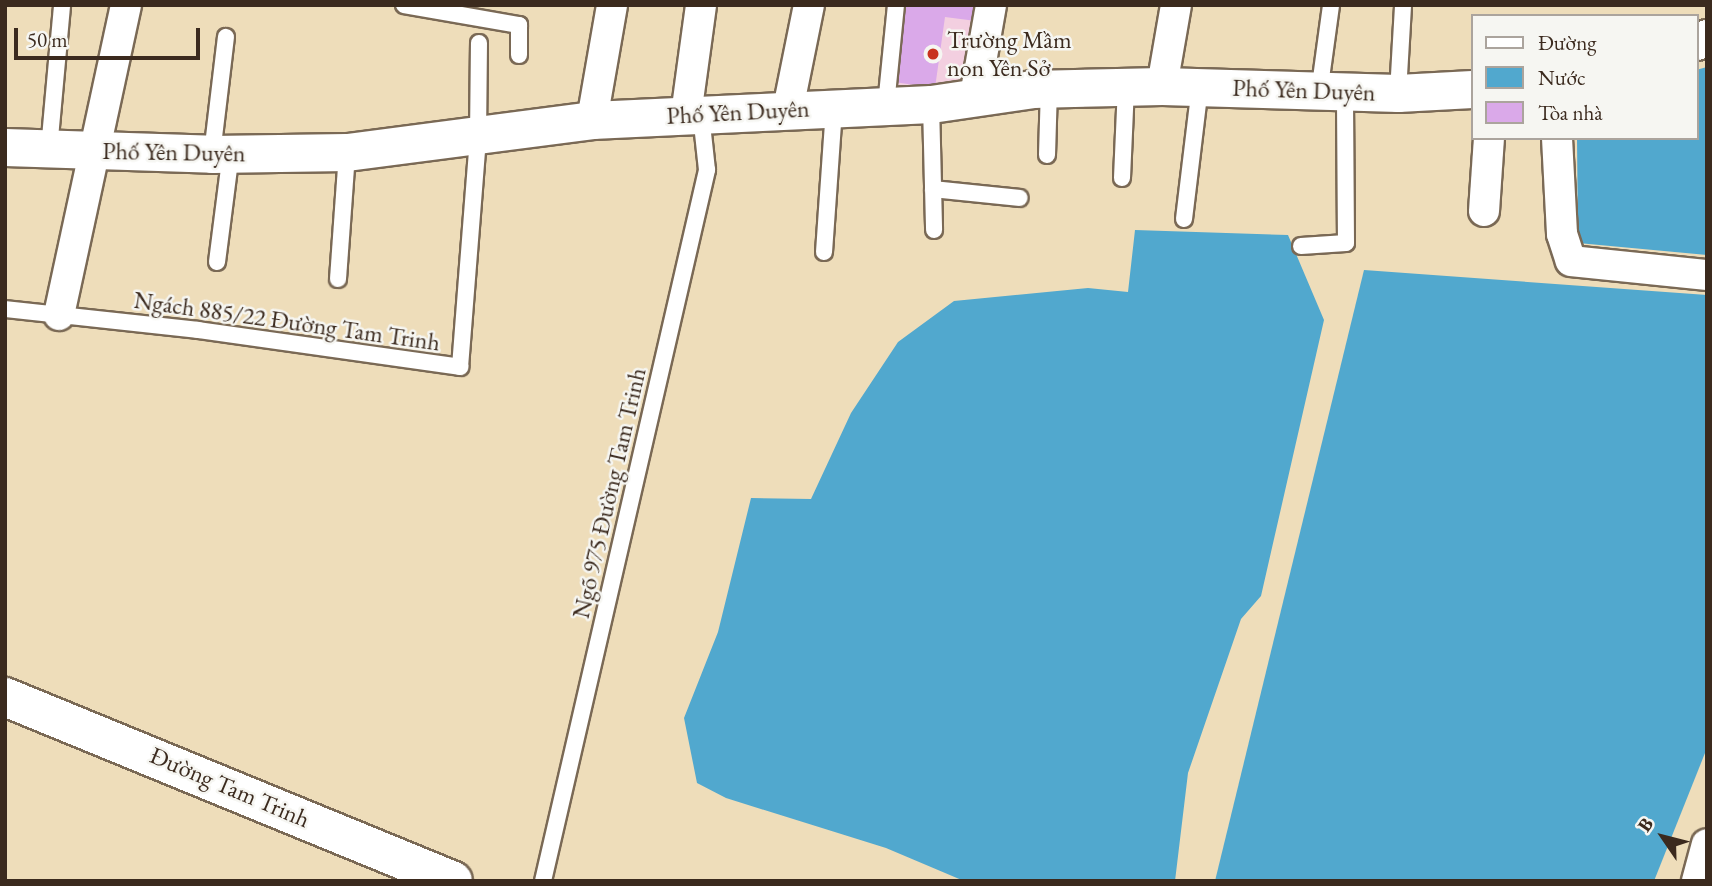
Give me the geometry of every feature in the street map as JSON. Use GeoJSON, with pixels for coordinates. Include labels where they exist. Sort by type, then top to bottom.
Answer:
{"type":"FeatureCollection","features":[{"type":"Feature","properties":{"kind":"main road","name":"Đường Tam Trinh"},"geometry":{"type":"LineString","coordinates":[[5,697],[453,881]]}},
{"type":"Feature","properties":{"kind":"street"},"geometry":{"type":"LineString","coordinates":[[59,315],[126,5]]}},
{"type":"Feature","properties":{"kind":"street"},"geometry":{"type":"LineString","coordinates":[[592,120],[612,5]]}},
{"type":"Feature","properties":{"kind":"street"},"geometry":{"type":"LineString","coordinates":[[693,114],[701,5]]}},
{"type":"Feature","properties":{"kind":"street"},"geometry":{"type":"LineString","coordinates":[[788,109],[809,5]]}},
{"type":"Feature","properties":{"kind":"street"},"geometry":{"type":"LineString","coordinates":[[975,96],[991,5]]}},
{"type":"Feature","properties":{"kind":"street"},"geometry":{"type":"LineString","coordinates":[[1162,86],[1176,5]]}},
{"type":"Feature","properties":{"kind":"street","name":"Phố Yên Duyên"},"geometry":{"type":"LineString","coordinates":[[5,147],[222,154],[348,152],[592,120],[931,104],[1049,88],[1162,86],[1332,93],[1470,89]]}},
{"type":"Feature","properties":{"kind":"street"},"geometry":{"type":"LineString","coordinates":[[1483,211],[1489,140]]}},
{"type":"Feature","properties":{"kind":"street"},"geometry":{"type":"LineString","coordinates":[[1557,140],[1562,234],[1571,261],[1707,275]]}},
{"type":"Feature","properties":{"kind":"street"},"geometry":{"type":"LineString","coordinates":[[1697,881],[1707,844]]}},
{"type":"Feature","properties":{"kind":"lane"},"geometry":{"type":"LineString","coordinates":[[50,149],[62,5]]}},
{"type":"Feature","properties":{"kind":"lane"},"geometry":{"type":"LineString","coordinates":[[404,5],[519,26],[519,55]]}},
{"type":"Feature","properties":{"kind":"lane"},"geometry":{"type":"LineString","coordinates":[[886,105],[896,5]]}},
{"type":"Feature","properties":{"kind":"lane"},"geometry":{"type":"LineString","coordinates":[[1301,246],[1346,243],[1332,93],[1332,5]]}},
{"type":"Feature","properties":{"kind":"lane"},"geometry":{"type":"LineString","coordinates":[[1398,93],[1403,5]]}},
{"type":"Feature","properties":{"kind":"lane"},"geometry":{"type":"LineString","coordinates":[[216,262],[226,37]]}},
{"type":"Feature","properties":{"kind":"lane"},"geometry":{"type":"LineString","coordinates":[[478,137],[479,43]]}},
{"type":"Feature","properties":{"kind":"lane"},"geometry":{"type":"LineString","coordinates":[[1122,178],[1126,87]]}},
{"type":"Feature","properties":{"kind":"lane"},"geometry":{"type":"LineString","coordinates":[[1184,219],[1200,87]]}},
{"type":"Feature","properties":{"kind":"lane"},"geometry":{"type":"LineString","coordinates":[[1047,155],[1049,88]]}},
{"type":"Feature","properties":{"kind":"lane"},"geometry":{"type":"LineString","coordinates":[[931,104],[934,230]]}},
{"type":"Feature","properties":{"kind":"lane"},"geometry":{"type":"LineString","coordinates":[[824,252],[834,108]]}},
{"type":"Feature","properties":{"kind":"lane","name":"Ngõ 975 Đường Tam Trinh"},"geometry":{"type":"LineString","coordinates":[[542,881],[707,170],[693,114]]}},
{"type":"Feature","properties":{"kind":"lane","name":"Ngách 885/22 Đường Tam Trinh"},"geometry":{"type":"LineString","coordinates":[[5,309],[460,367],[478,137]]}},
{"type":"Feature","properties":{"kind":"lane"},"geometry":{"type":"LineString","coordinates":[[338,279],[348,152]]}},
{"type":"Feature","properties":{"kind":"lane"},"geometry":{"type":"LineString","coordinates":[[933,189],[1020,198]]}},
{"type":"Feature","properties":{"kind":"shaded area","name":"Trường Mầm non Yên Sở"},"geometry":{"type":"Polygon","coordinates":[[[901,5],[978,5],[967,87],[891,97],[901,5]]]}},
{"type":"Feature","properties":{"kind":"water"},"geometry":{"type":"Polygon","coordinates":[[[1707,67],[1707,255],[1578,243],[1577,140],[1698,140],[1698,69],[1707,67]]]}},
{"type":"Feature","properties":{"kind":"water"},"geometry":{"type":"Polygon","coordinates":[[[1135,230],[1288,235],[1324,320],[1261,596],[1241,619],[1188,773],[1175,881],[964,881],[886,848],[726,798],[697,783],[684,718],[718,632],[751,498],[811,499],[851,413],[898,342],[954,301],[1088,288],[1128,292],[1135,230]]]}},
{"type":"Feature","properties":{"kind":"water"},"geometry":{"type":"Polygon","coordinates":[[[1364,270],[1707,295],[1707,748],[1654,881],[1215,881],[1364,270]]]}},
{"type":"Feature","properties":{"kind":"building"},"geometry":{"type":"Polygon","coordinates":[[[904,5],[978,5],[976,21],[945,17],[935,88],[894,82],[904,5]]]}},
{"type":"Feature","properties":{"kind":"place","name":"Trường Mầm non Yên Sở"},"geometry":{"type":"Point","coordinates":[933,54]}}]}
